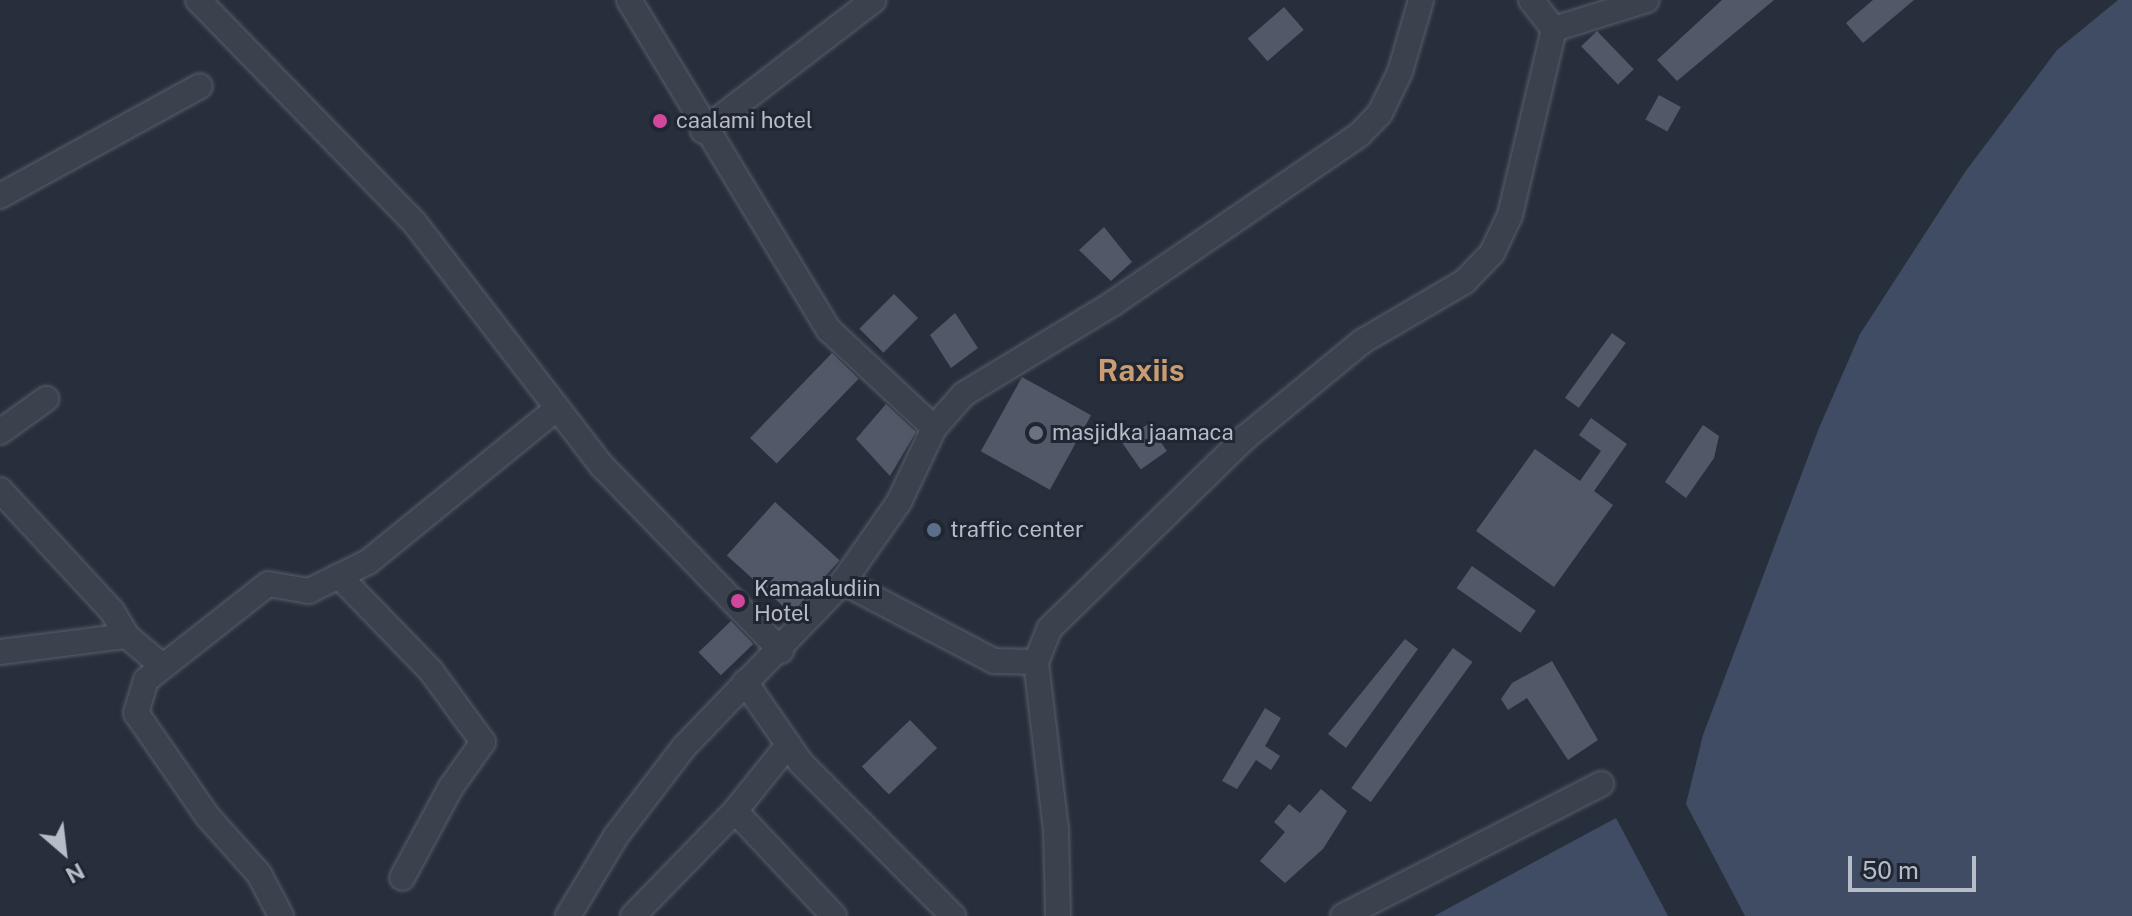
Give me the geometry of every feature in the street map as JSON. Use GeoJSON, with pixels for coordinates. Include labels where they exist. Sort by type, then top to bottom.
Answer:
{"type":"FeatureCollection","features":[{"type":"Feature","properties":{"kind":"street"},"geometry":{"type":"LineString","coordinates":[[198,0],[414,222],[555,410],[603,467],[781,651]]}},
{"type":"Feature","properties":{"kind":"street"},"geometry":{"type":"LineString","coordinates":[[629,0],[703,131],[829,330],[934,428]]}},
{"type":"Feature","properties":{"kind":"street"},"geometry":{"type":"LineString","coordinates":[[703,131],[874,0]]}},
{"type":"Feature","properties":{"kind":"street"},"geometry":{"type":"LineString","coordinates":[[568,916],[625,825],[745,682],[781,651],[843,582],[899,502],[934,428],[989,376],[1112,304],[1359,135],[1380,113],[1400,72],[1421,0]]}},
{"type":"Feature","properties":{"kind":"street"},"geometry":{"type":"LineString","coordinates":[[1531,0],[1554,29]]}},
{"type":"Feature","properties":{"kind":"street"},"geometry":{"type":"LineString","coordinates":[[1554,29],[1647,0]]}},
{"type":"Feature","properties":{"kind":"street"},"geometry":{"type":"LineString","coordinates":[[1058,916],[1056,830],[1036,662],[1049,629],[1246,437],[1363,341],[1464,282],[1492,253],[1510,215],[1554,29]]}},
{"type":"Feature","properties":{"kind":"street"},"geometry":{"type":"LineString","coordinates":[[0,196],[200,86]]}},
{"type":"Feature","properties":{"kind":"street"},"geometry":{"type":"LineString","coordinates":[[0,432],[46,399]]}},
{"type":"Feature","properties":{"kind":"street"},"geometry":{"type":"LineString","coordinates":[[281,916],[259,874],[208,817],[136,713],[146,680],[161,665],[268,584],[309,591],[339,576],[449,502],[555,410]]}},
{"type":"Feature","properties":{"kind":"street"},"geometry":{"type":"LineString","coordinates":[[0,490],[112,611],[127,636],[161,665]]}},
{"type":"Feature","properties":{"kind":"street"},"geometry":{"type":"LineString","coordinates":[[339,576],[431,671],[483,742],[451,787],[402,878]]}},
{"type":"Feature","properties":{"kind":"street"},"geometry":{"type":"LineString","coordinates":[[843,582],[994,661],[1036,662]]}},
{"type":"Feature","properties":{"kind":"street"},"geometry":{"type":"LineString","coordinates":[[0,652],[127,636]]}},
{"type":"Feature","properties":{"kind":"street"},"geometry":{"type":"LineString","coordinates":[[745,682],[788,745],[953,916]]}},
{"type":"Feature","properties":{"kind":"street"},"geometry":{"type":"LineString","coordinates":[[633,916],[735,811],[788,745]]}},
{"type":"Feature","properties":{"kind":"street"},"geometry":{"type":"LineString","coordinates":[[1346,915],[1601,784]]}},
{"type":"Feature","properties":{"kind":"street"},"geometry":{"type":"LineString","coordinates":[[735,811],[834,916]]}},
{"type":"Feature","properties":{"kind":"water"},"geometry":{"type":"Polygon","coordinates":[[[2118,0],[2132,0],[2132,916],[1745,916],[1686,804],[1703,735],[1819,428],[1860,334],[1965,172],[2057,50],[2118,0]]]}},
{"type":"Feature","properties":{"kind":"water"},"geometry":{"type":"Polygon","coordinates":[[[1616,818],[1668,916],[1434,916],[1616,818]]]}},
{"type":"Feature","properties":{"kind":"building"},"geometry":{"type":"Polygon","coordinates":[[[1722,0],[1774,0],[1677,81],[1657,60],[1722,0]]]}},
{"type":"Feature","properties":{"kind":"building"},"geometry":{"type":"Polygon","coordinates":[[[1873,0],[1914,0],[1863,43],[1846,23],[1873,0]]]}},
{"type":"Feature","properties":{"kind":"building"},"geometry":{"type":"Polygon","coordinates":[[[1284,7],[1304,30],[1267,61],[1248,38],[1284,7]]]}},
{"type":"Feature","properties":{"kind":"building"},"geometry":{"type":"Polygon","coordinates":[[[1597,31],[1634,69],[1618,84],[1581,46],[1597,31]]]}},
{"type":"Feature","properties":{"kind":"building"},"geometry":{"type":"Polygon","coordinates":[[[1659,95],[1681,107],[1667,132],[1645,119],[1659,95]]]}},
{"type":"Feature","properties":{"kind":"building"},"geometry":{"type":"Polygon","coordinates":[[[1104,227],[1132,262],[1111,281],[1079,250],[1104,227]]]}},
{"type":"Feature","properties":{"kind":"building"},"geometry":{"type":"Polygon","coordinates":[[[894,294],[918,318],[883,353],[859,329],[894,294]]]}},
{"type":"Feature","properties":{"kind":"building"},"geometry":{"type":"Polygon","coordinates":[[[955,313],[978,348],[951,368],[930,335],[955,313]]]}},
{"type":"Feature","properties":{"kind":"building"},"geometry":{"type":"Polygon","coordinates":[[[1612,333],[1626,343],[1579,408],[1565,398],[1612,333]]]}},
{"type":"Feature","properties":{"kind":"building"},"geometry":{"type":"Polygon","coordinates":[[[832,353],[859,379],[777,464],[750,438],[832,353]]]}},
{"type":"Feature","properties":{"kind":"building","name":"masjidka jaamaca"},"geometry":{"type":"Polygon","coordinates":[[[1022,377],[1091,415],[1050,490],[981,451],[1022,377]]]}},
{"type":"Feature","properties":{"kind":"building"},"geometry":{"type":"Polygon","coordinates":[[[886,404],[916,432],[890,476],[856,439],[886,404]]]}},
{"type":"Feature","properties":{"kind":"building"},"geometry":{"type":"Polygon","coordinates":[[[1591,418],[1627,444],[1594,491],[1613,505],[1554,587],[1476,531],[1535,449],[1580,481],[1601,451],[1579,435],[1591,418]]]}},
{"type":"Feature","properties":{"kind":"building"},"geometry":{"type":"Polygon","coordinates":[[[1148,424],[1167,451],[1141,469],[1122,442],[1148,424]]]}},
{"type":"Feature","properties":{"kind":"building"},"geometry":{"type":"Polygon","coordinates":[[[1703,425],[1719,436],[1714,458],[1686,498],[1665,482],[1703,425]]]}},
{"type":"Feature","properties":{"kind":"building"},"geometry":{"type":"Polygon","coordinates":[[[775,502],[840,560],[791,614],[727,556],[775,502]]]}},
{"type":"Feature","properties":{"kind":"building"},"geometry":{"type":"Polygon","coordinates":[[[1472,566],[1536,611],[1520,633],[1457,588],[1472,566]]]}},
{"type":"Feature","properties":{"kind":"building"},"geometry":{"type":"Polygon","coordinates":[[[731,621],[753,644],[721,675],[699,652],[731,621]]]}},
{"type":"Feature","properties":{"kind":"building"},"geometry":{"type":"Polygon","coordinates":[[[1405,639],[1418,649],[1346,748],[1328,734],[1405,639]]]}},
{"type":"Feature","properties":{"kind":"building"},"geometry":{"type":"Polygon","coordinates":[[[1453,648],[1472,662],[1371,802],[1351,788],[1453,648]]]}},
{"type":"Feature","properties":{"kind":"building"},"geometry":{"type":"Polygon","coordinates":[[[1552,661],[1598,740],[1568,760],[1527,698],[1508,710],[1501,699],[1512,683],[1552,661]]]}},
{"type":"Feature","properties":{"kind":"building"},"geometry":{"type":"Polygon","coordinates":[[[1265,708],[1281,718],[1265,746],[1280,756],[1271,770],[1256,760],[1237,789],[1222,781],[1265,708]]]}},
{"type":"Feature","properties":{"kind":"building"},"geometry":{"type":"Polygon","coordinates":[[[910,720],[937,748],[889,795],[862,767],[910,720]]]}},
{"type":"Feature","properties":{"kind":"building"},"geometry":{"type":"Polygon","coordinates":[[[1321,789],[1347,811],[1323,849],[1285,883],[1260,861],[1285,832],[1274,822],[1289,804],[1300,813],[1321,789]]]}},
{"type":"Feature","properties":{"kind":"place","name":"caalami hotel"},"geometry":{"type":"Point","coordinates":[660,121]}},
{"type":"Feature","properties":{"kind":"place","name":"masjidka jaamaca"},"geometry":{"type":"Point","coordinates":[1036,433]}},
{"type":"Feature","properties":{"kind":"place","name":"traffic center"},"geometry":{"type":"Point","coordinates":[934,530]}},
{"type":"Feature","properties":{"kind":"place","name":"Kamaaludiin Hotel"},"geometry":{"type":"Point","coordinates":[738,601]}},
{"type":"Feature","properties":{"kind":"district","name":"Raxiis"},"geometry":{"type":"Point","coordinates":[1141,370]}}]}
